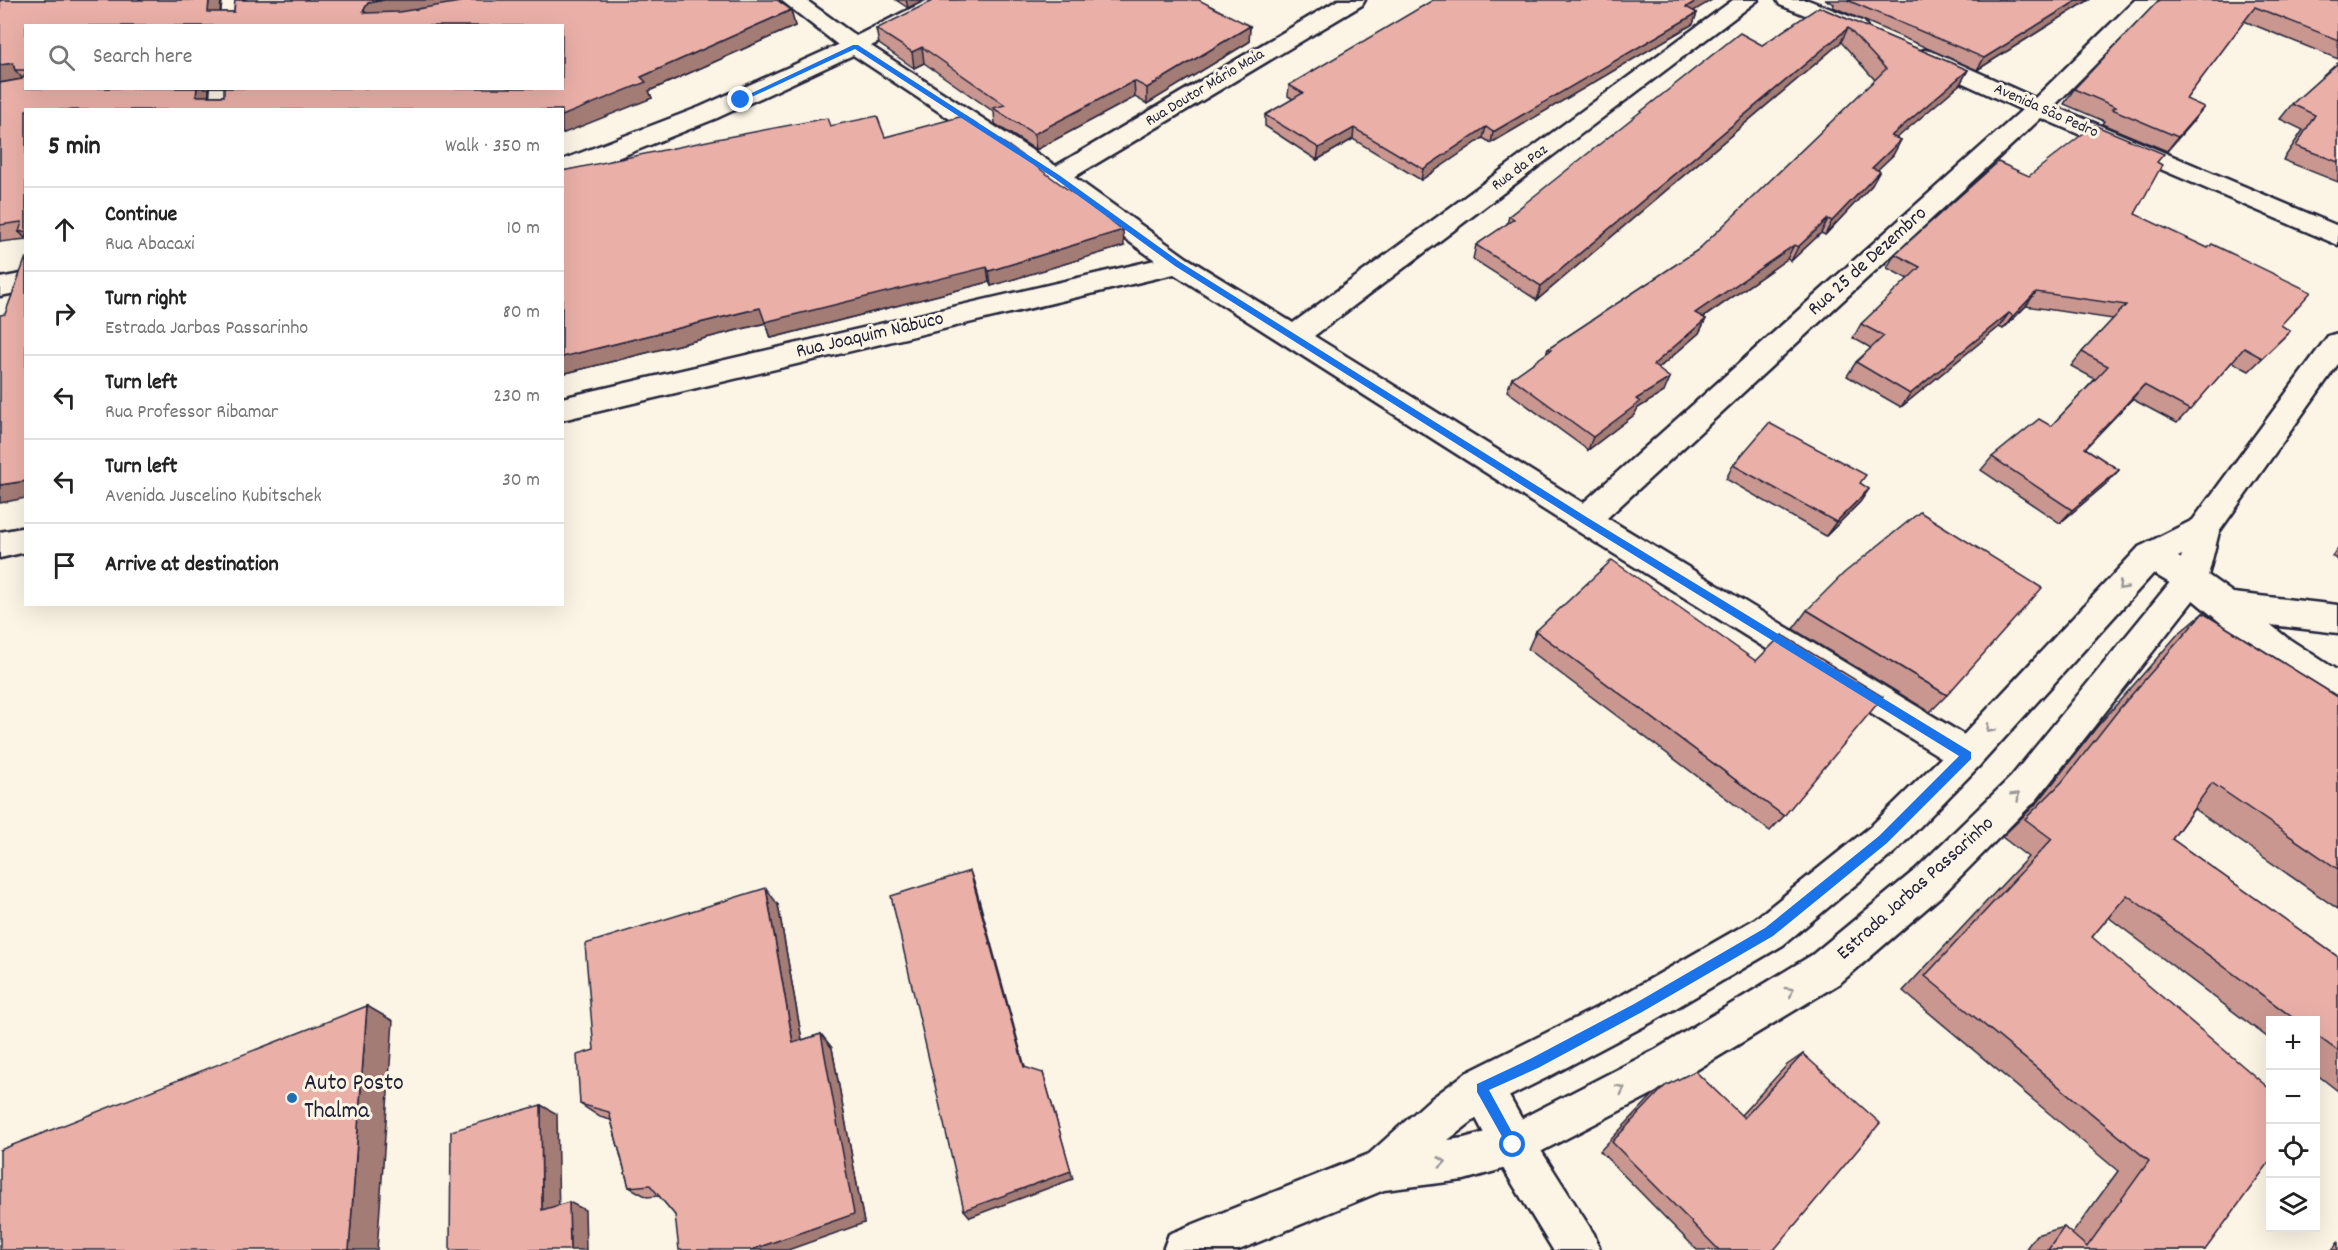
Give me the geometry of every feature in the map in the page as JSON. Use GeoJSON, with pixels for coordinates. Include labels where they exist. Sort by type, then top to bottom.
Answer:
{"type":"FeatureCollection","features":[{"type":"Feature","properties":{"kind":"street"},"geometry":{"type":"LineString","coordinates":[[231,24],[234,0]]}},
{"type":"Feature","properties":{"kind":"street"},"geometry":{"type":"LineString","coordinates":[[792,0],[855,46],[1056,177],[1178,264],[1585,520],[1967,755]]}},
{"type":"Feature","properties":{"kind":"street"},"geometry":{"type":"LineString","coordinates":[[564,168],[635,145],[741,100],[945,0]]}},
{"type":"Feature","properties":{"kind":"street","name":"Rua Doutor Mário Maia"},"geometry":{"type":"LineString","coordinates":[[1056,177],[1354,0]]}},
{"type":"Feature","properties":{"kind":"street","name":"Rua da Paz"},"geometry":{"type":"LineString","coordinates":[[1293,337],[1747,0]]}},
{"type":"Feature","properties":{"kind":"street","name":"Avenida São Pedro"},"geometry":{"type":"LineString","coordinates":[[1788,0],[1889,41],[2038,108],[2338,236]]}},
{"type":"Feature","properties":{"kind":"street","name":"Rua 25 de Dezembro"},"geometry":{"type":"LineString","coordinates":[[1585,520],[2038,108],[2148,0]]}},
{"type":"Feature","properties":{"kind":"street"},"geometry":{"type":"LineString","coordinates":[[221,108],[223,90]]}},
{"type":"Feature","properties":{"kind":"street","name":"Rua Joaquim Nabuco"},"geometry":{"type":"LineString","coordinates":[[564,410],[1178,264]]}},
{"type":"Feature","properties":{"kind":"street"},"geometry":{"type":"LineString","coordinates":[[0,287],[24,282]]}},
{"type":"Feature","properties":{"kind":"street","name":"Estrada Jarbas Passarinho"},"geometry":{"type":"LineString","coordinates":[[1185,1250],[1384,1169],[1464,1159],[1513,1145],[1669,1064],[1826,969],[1928,883],[2024,788],[2191,580],[2204,529],[2338,343]]}},
{"type":"Feature","properties":{"kind":"street","name":"Estrada Jarbas Passarinho"},"geometry":{"type":"LineString","coordinates":[[1384,1169],[1443,1116],[1481,1088],[1638,1008],[1769,932],[1883,839],[1967,755],[2150,556],[2204,529]]}},
{"type":"Feature","properties":{"kind":"street"},"geometry":{"type":"LineString","coordinates":[[0,545],[24,539]]}},
{"type":"Feature","properties":{"kind":"street"},"geometry":{"type":"LineString","coordinates":[[2150,556],[2191,580],[2274,647],[2338,689]]}},
{"type":"Feature","properties":{"kind":"street"},"geometry":{"type":"LineString","coordinates":[[2226,606],[2338,618]]}},
{"type":"Feature","properties":{"kind":"street"},"geometry":{"type":"LineString","coordinates":[[1481,1088],[1513,1145],[1578,1250]]}},
{"type":"Feature","properties":{"kind":"building"},"geometry":{"type":"Polygon","coordinates":[[[0,0],[209,0],[208,12],[234,12],[235,0],[384,0],[368,3],[363,11],[365,13],[399,12],[466,0],[777,0],[791,10],[641,77],[646,82],[564,115],[564,108],[24,108],[24,231],[19,232],[22,222],[0,225],[0,83],[22,79],[24,76],[24,90],[197,90],[196,96],[224,96],[224,90],[564,90],[564,24],[24,24],[24,70],[15,70],[13,63],[0,65],[0,0]]]}},
{"type":"Feature","properties":{"kind":"building"},"geometry":{"type":"Polygon","coordinates":[[[934,0],[1199,0],[1250,26],[1147,88],[1134,81],[1034,134],[993,108],[1005,105],[922,47],[912,52],[876,29],[934,0]]]}},
{"type":"Feature","properties":{"kind":"building"},"geometry":{"type":"Polygon","coordinates":[[[1433,0],[1698,0],[1686,7],[1697,13],[1493,132],[1486,127],[1423,169],[1354,128],[1319,148],[1265,115],[1303,93],[1289,85],[1433,0]]]}},
{"type":"Feature","properties":{"kind":"building"},"geometry":{"type":"Polygon","coordinates":[[[1847,0],[2078,0],[1984,58],[1847,0]]]}},
{"type":"Feature","properties":{"kind":"building"},"geometry":{"type":"Polygon","coordinates":[[[2159,0],[2338,0],[2338,40],[2255,7],[2186,99],[2204,107],[2178,137],[2112,109],[2116,107],[2074,89],[2159,0]]]}},
{"type":"Feature","properties":{"kind":"building"},"geometry":{"type":"Polygon","coordinates":[[[1819,7],[1968,70],[1891,136],[1901,140],[1872,168],[1880,171],[1832,221],[1828,219],[1798,247],[1794,245],[1695,313],[1706,319],[1653,365],[1670,378],[1636,399],[1640,402],[1593,437],[1512,378],[1551,350],[1548,349],[1698,250],[1886,69],[1848,28],[1541,286],[1476,245],[1514,219],[1509,216],[1740,33],[1762,45],[1819,7]]]}},
{"type":"Feature","properties":{"kind":"building"},"geometry":{"type":"Polygon","coordinates":[[[2338,63],[2338,162],[2296,146],[2315,115],[2292,104],[2338,63]]]}},
{"type":"Feature","properties":{"kind":"building"},"geometry":{"type":"Polygon","coordinates":[[[877,116],[885,137],[963,116],[1010,147],[1123,230],[989,271],[987,267],[765,322],[760,308],[564,357],[564,171],[827,118],[830,126],[877,116]]]}},
{"type":"Feature","properties":{"kind":"building"},"geometry":{"type":"Polygon","coordinates":[[[2094,125],[2164,154],[2157,162],[2162,165],[2135,214],[2208,248],[2212,244],[2311,292],[2281,325],[2290,331],[2262,358],[2244,348],[2190,410],[2144,385],[2085,448],[2119,470],[2072,510],[1992,457],[2039,419],[2051,426],[2108,366],[2082,352],[2126,305],[2036,292],[2013,316],[2009,313],[1910,394],[1856,362],[1884,336],[1861,324],[1920,267],[1895,254],[1998,162],[2029,176],[2094,125]]]}},
{"type":"Feature","properties":{"kind":"building"},"geometry":{"type":"Polygon","coordinates":[[[24,262],[24,481],[0,485],[0,315],[5,314],[24,262]]]}},
{"type":"Feature","properties":{"kind":"building"},"geometry":{"type":"Polygon","coordinates":[[[1769,423],[1866,475],[1860,483],[1869,489],[1836,522],[1733,465],[1769,423]]]}},
{"type":"Feature","properties":{"kind":"building"},"geometry":{"type":"Polygon","coordinates":[[[1920,512],[2042,588],[1947,695],[1807,610],[1844,573],[1920,512]]]}},
{"type":"Feature","properties":{"kind":"building"},"geometry":{"type":"Polygon","coordinates":[[[1612,560],[1756,661],[1782,635],[1883,697],[1784,816],[1536,631],[1612,560]]]}},
{"type":"Feature","properties":{"kind":"building"},"geometry":{"type":"Polygon","coordinates":[[[2203,613],[2338,697],[2338,869],[2212,783],[2172,839],[2338,957],[2338,1051],[2320,1038],[2320,1016],[2291,1016],[2127,895],[2092,937],[2266,1086],[2266,1167],[2205,1250],[2048,1250],[2064,1227],[2087,1247],[2149,1161],[1925,976],[2052,839],[2025,819],[2062,782],[2120,708],[2203,613]]]}},
{"type":"Feature","properties":{"kind":"building"},"geometry":{"type":"Polygon","coordinates":[[[970,871],[1024,1067],[1043,1073],[1071,1171],[964,1210],[891,896],[970,871]]]}},
{"type":"Feature","properties":{"kind":"building"},"geometry":{"type":"Polygon","coordinates":[[[766,888],[793,1043],[821,1034],[854,1214],[751,1250],[679,1250],[675,1215],[650,1185],[629,1187],[609,1112],[580,1104],[577,1055],[594,1050],[585,944],[766,888]]]}},
{"type":"Feature","properties":{"kind":"building","name":"Auto Posto Thalma"},"geometry":{"type":"Polygon","coordinates":[[[367,1006],[349,1250],[0,1250],[0,1150],[367,1006]]]}},
{"type":"Feature","properties":{"kind":"building"},"geometry":{"type":"Polygon","coordinates":[[[1803,1054],[1880,1123],[1774,1250],[1719,1250],[1612,1142],[1665,1086],[1695,1071],[1744,1118],[1803,1054]]]}},
{"type":"Feature","properties":{"kind":"building"},"geometry":{"type":"Polygon","coordinates":[[[541,1105],[542,1210],[569,1202],[570,1250],[450,1250],[451,1131],[541,1105]]]}},
{"type":"Feature","properties":{"kind":"place","name":"Auto Posto Thalma"},"geometry":{"type":"Point","coordinates":[292,1098]}},
{"type":"Feature","properties":{"kind":"route"},"geometry":{"type":"LineString","coordinates":[[741,100],[855,46],[1056,177],[1178,264],[1585,520],[1967,755],[1883,839],[1769,932],[1638,1008],[1481,1088],[1513,1145]]}}]}
